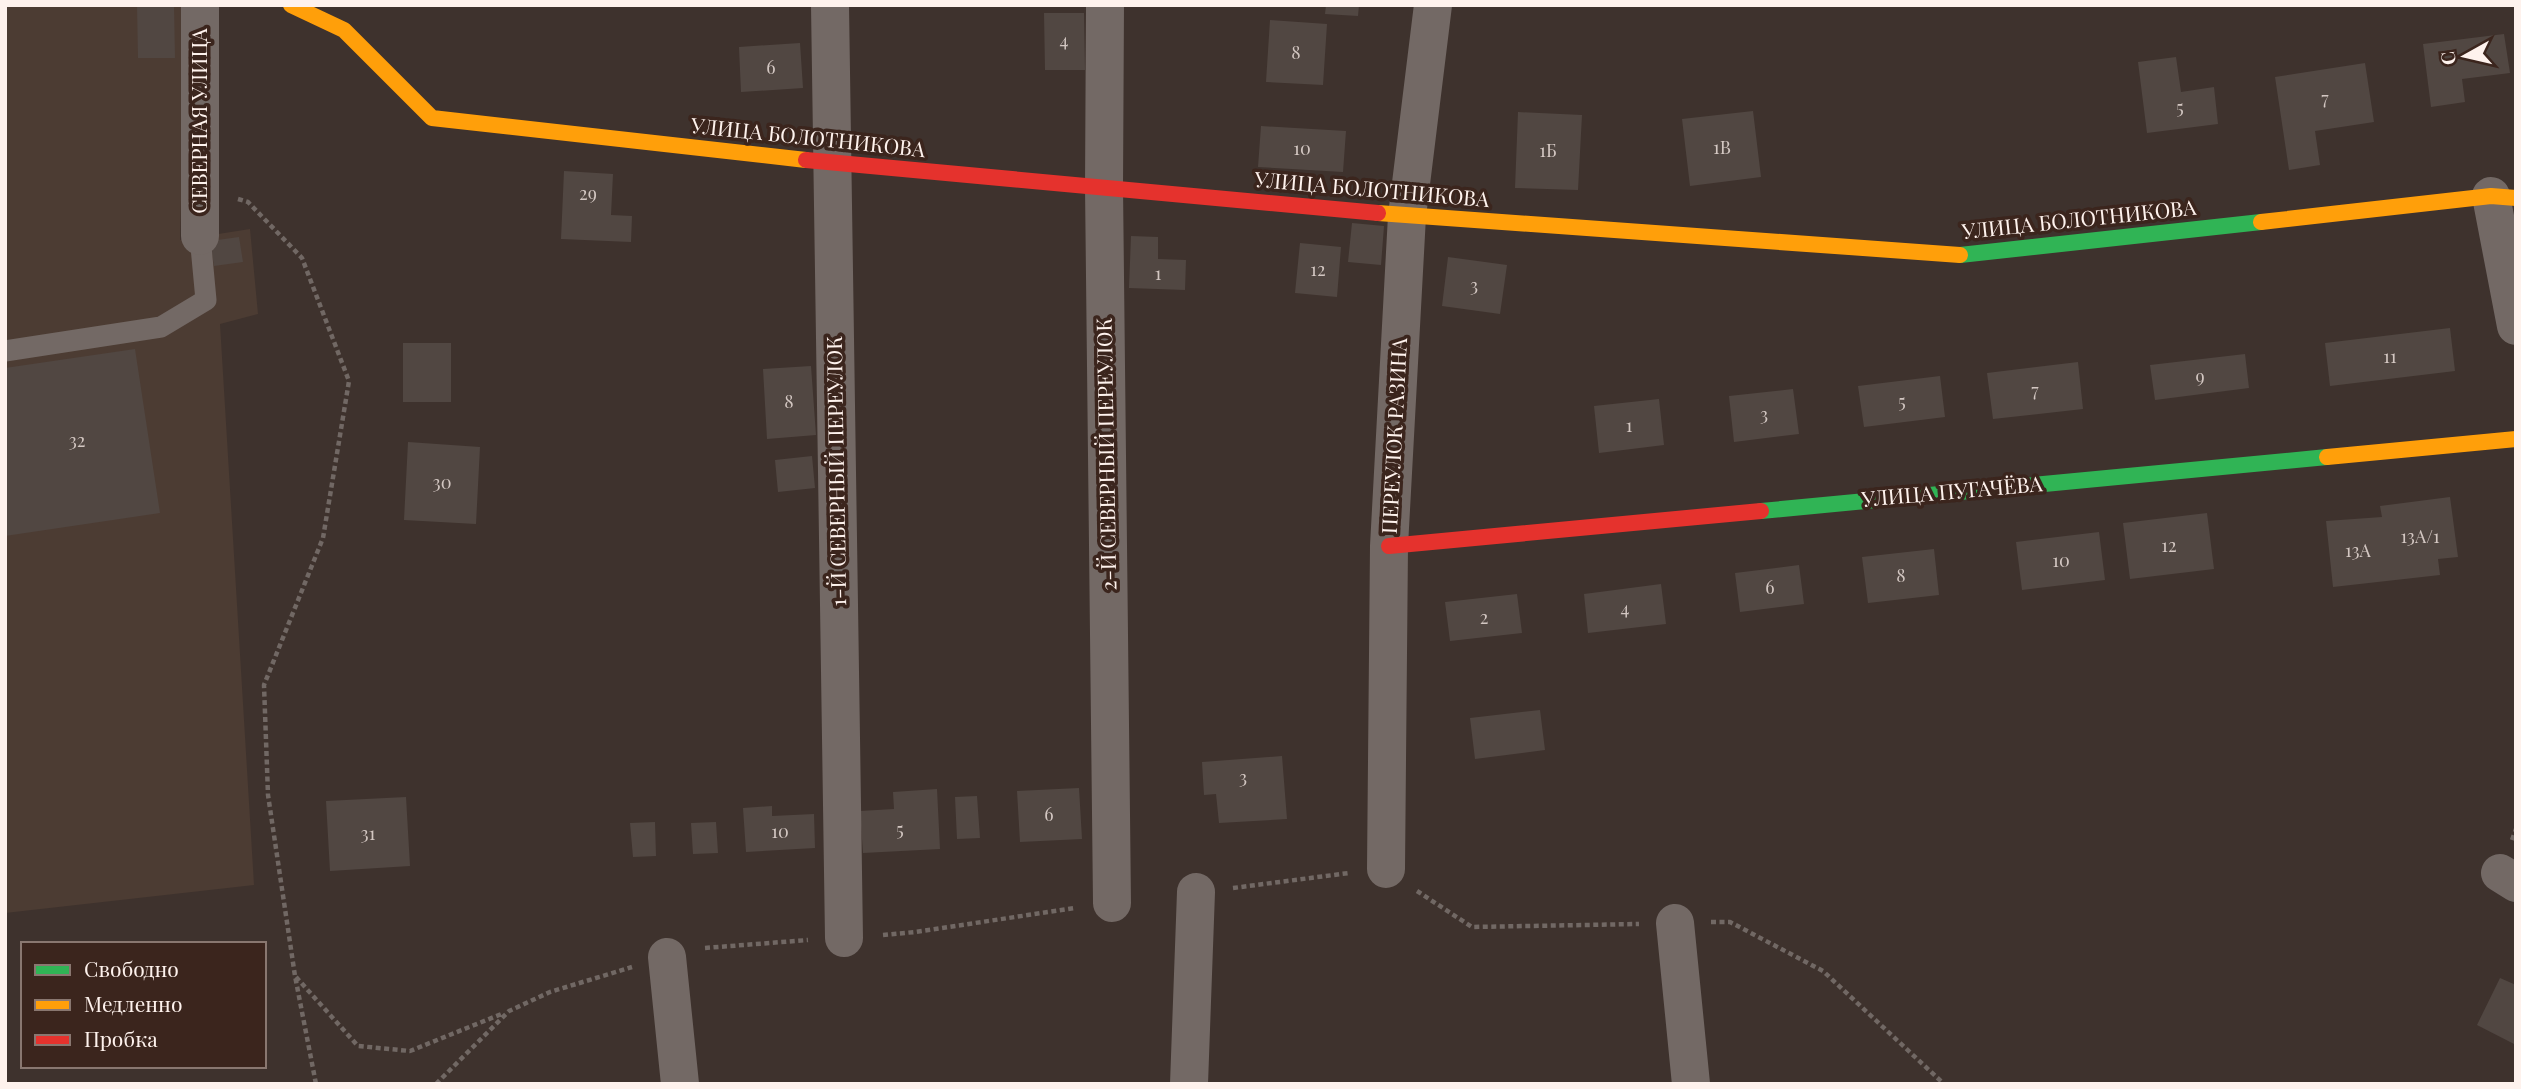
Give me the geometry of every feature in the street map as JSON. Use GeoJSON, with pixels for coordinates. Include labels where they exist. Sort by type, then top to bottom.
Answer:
{"type":"FeatureCollection","features":[{"type":"Feature","properties":{"kind":"street","name":"СЕВЕРНАЯ УЛИЦА"},"geometry":{"type":"LineString","coordinates":[[200,5],[200,236]]}},
{"type":"Feature","properties":{"kind":"street","name":"УЛИЦА БОЛОТНИКОВА"},"geometry":{"type":"LineString","coordinates":[[291,5],[344,30],[432,118],[832,163],[1407,216],[1964,255],[2503,197]]}},
{"type":"Feature","properties":{"kind":"street","name":"1-Й СЕВЕРНЫЙ ПЕРЕУЛОК"},"geometry":{"type":"LineString","coordinates":[[830,5],[844,938]]}},
{"type":"Feature","properties":{"kind":"street","name":"2-Й СЕВЕРНЫЙ ПЕРЕУЛОК"},"geometry":{"type":"LineString","coordinates":[[1105,5],[1104,187],[1112,902]]}},
{"type":"Feature","properties":{"kind":"street","name":"ПЕРЕУЛОК РАЗИНА"},"geometry":{"type":"LineString","coordinates":[[1386,869],[1389,546],[1407,216],[1433,5]]}},
{"type":"Feature","properties":{"kind":"street"},"geometry":{"type":"LineString","coordinates":[[2503,197],[2516,326]]}},
{"type":"Feature","properties":{"kind":"street","name":"УЛИЦА ПУГАЧЁВА"},"geometry":{"type":"LineString","coordinates":[[1389,546],[2516,439]]}},
{"type":"Feature","properties":{"kind":"street"},"geometry":{"type":"LineString","coordinates":[[1189,1084],[1196,892]]}},
{"type":"Feature","properties":{"kind":"street"},"geometry":{"type":"LineString","coordinates":[[1675,923],[1691,1084]]}},
{"type":"Feature","properties":{"kind":"street"},"geometry":{"type":"LineString","coordinates":[[667,957],[680,1084]]}},
{"type":"Feature","properties":{"kind":"lane"},"geometry":{"type":"LineString","coordinates":[[5,351],[161,327],[206,300],[200,236]]}},
{"type":"Feature","properties":{"kind":"path"},"geometry":{"type":"LineString","coordinates":[[200,189],[248,202],[302,258],[349,381],[323,538],[264,685],[268,795],[295,976],[316,1084]]}},
{"type":"Feature","properties":{"kind":"path"},"geometry":{"type":"LineString","coordinates":[[1196,892],[1386,869]]}},
{"type":"Feature","properties":{"kind":"path"},"geometry":{"type":"LineString","coordinates":[[295,976],[358,1046],[410,1051],[509,1012],[550,992],[695,948],[915,933],[1112,902]]}},
{"type":"Feature","properties":{"kind":"path"},"geometry":{"type":"LineString","coordinates":[[436,1084],[509,1012]]}},
{"type":"Feature","properties":{"kind":"shaded area"},"geometry":{"type":"Polygon","coordinates":[[[5,5],[186,5],[180,240],[250,229],[258,314],[220,324],[254,885],[5,913],[5,5]]]}},
{"type":"Feature","properties":{"kind":"building"},"geometry":{"type":"Polygon","coordinates":[[[137,5],[174,5],[175,58],[138,58],[137,5]]]}},
{"type":"Feature","properties":{"kind":"building"},"geometry":{"type":"Polygon","coordinates":[[[1326,5],[1359,5],[1358,16],[1325,14],[1326,5]]]}},
{"type":"Feature","properties":{"kind":"building"},"geometry":{"type":"Polygon","coordinates":[[[1044,13],[1084,13],[1085,70],[1045,70],[1044,13]]]}},
{"type":"Feature","properties":{"kind":"building"},"geometry":{"type":"Polygon","coordinates":[[[1270,20],[1327,24],[1323,85],[1266,82],[1270,20]]]}},
{"type":"Feature","properties":{"kind":"building"},"geometry":{"type":"Polygon","coordinates":[[[2504,34],[2510,73],[2462,79],[2465,102],[2431,107],[2423,44],[2504,34]]]}},
{"type":"Feature","properties":{"kind":"building"},"geometry":{"type":"Polygon","coordinates":[[[800,43],[803,88],[741,92],[739,47],[800,43]]]}},
{"type":"Feature","properties":{"kind":"building"},"geometry":{"type":"Polygon","coordinates":[[[2176,57],[2181,92],[2214,87],[2218,124],[2147,133],[2138,62],[2176,57]]]}},
{"type":"Feature","properties":{"kind":"building"},"geometry":{"type":"Polygon","coordinates":[[[2365,63],[2374,122],[2315,131],[2320,165],[2289,170],[2275,77],[2365,63]]]}},
{"type":"Feature","properties":{"kind":"building"},"geometry":{"type":"Polygon","coordinates":[[[1753,111],[1761,177],[1690,186],[1682,119],[1753,111]]]}},
{"type":"Feature","properties":{"kind":"building"},"geometry":{"type":"Polygon","coordinates":[[[1518,112],[1582,115],[1578,190],[1515,188],[1518,112]]]}},
{"type":"Feature","properties":{"kind":"building"},"geometry":{"type":"Polygon","coordinates":[[[1261,126],[1346,131],[1343,172],[1258,167],[1261,126]]]}},
{"type":"Feature","properties":{"kind":"building"},"geometry":{"type":"Polygon","coordinates":[[[564,171],[613,174],[611,215],[632,216],[631,242],[561,239],[564,171]]]}},
{"type":"Feature","properties":{"kind":"building"},"geometry":{"type":"Polygon","coordinates":[[[1352,223],[1384,226],[1381,265],[1348,262],[1352,223]]]}},
{"type":"Feature","properties":{"kind":"building"},"geometry":{"type":"Polygon","coordinates":[[[1131,236],[1158,237],[1158,259],[1186,260],[1185,290],[1129,288],[1131,236]]]}},
{"type":"Feature","properties":{"kind":"building"},"geometry":{"type":"Polygon","coordinates":[[[239,237],[243,262],[214,266],[210,241],[239,237]]]}},
{"type":"Feature","properties":{"kind":"building"},"geometry":{"type":"Polygon","coordinates":[[[1300,243],[1341,247],[1337,297],[1295,293],[1300,243]]]}},
{"type":"Feature","properties":{"kind":"building"},"geometry":{"type":"Polygon","coordinates":[[[1448,257],[1507,265],[1500,314],[1442,306],[1448,257]]]}},
{"type":"Feature","properties":{"kind":"building"},"geometry":{"type":"Polygon","coordinates":[[[2450,328],[2455,371],[2330,386],[2325,343],[2450,328]]]}},
{"type":"Feature","properties":{"kind":"building"},"geometry":{"type":"Polygon","coordinates":[[[403,343],[451,343],[451,402],[403,402],[403,343]]]}},
{"type":"Feature","properties":{"kind":"building"},"geometry":{"type":"Polygon","coordinates":[[[135,349],[160,513],[5,536],[5,368],[135,349]]]}},
{"type":"Feature","properties":{"kind":"building"},"geometry":{"type":"Polygon","coordinates":[[[2245,354],[2249,388],[2155,400],[2150,365],[2245,354]]]}},
{"type":"Feature","properties":{"kind":"building"},"geometry":{"type":"Polygon","coordinates":[[[2078,362],[2083,409],[1993,419],[1987,373],[2078,362]]]}},
{"type":"Feature","properties":{"kind":"building"},"geometry":{"type":"Polygon","coordinates":[[[811,366],[816,435],[767,439],[763,369],[811,366]]]}},
{"type":"Feature","properties":{"kind":"building"},"geometry":{"type":"Polygon","coordinates":[[[1940,376],[1945,417],[1864,427],[1858,386],[1940,376]]]}},
{"type":"Feature","properties":{"kind":"building"},"geometry":{"type":"Polygon","coordinates":[[[1793,389],[1799,434],[1734,442],[1729,396],[1793,389]]]}},
{"type":"Feature","properties":{"kind":"building"},"geometry":{"type":"Polygon","coordinates":[[[1659,399],[1664,445],[1599,453],[1594,406],[1659,399]]]}},
{"type":"Feature","properties":{"kind":"building"},"geometry":{"type":"Polygon","coordinates":[[[408,442],[480,447],[476,524],[404,520],[408,442]]]}},
{"type":"Feature","properties":{"kind":"building"},"geometry":{"type":"Polygon","coordinates":[[[812,456],[815,488],[778,492],[775,460],[812,456]]]}},
{"type":"Feature","properties":{"kind":"building"},"geometry":{"type":"Polygon","coordinates":[[[2450,497],[2458,557],[2438,559],[2440,575],[2333,587],[2326,521],[2382,517],[2380,506],[2450,497]]]}},
{"type":"Feature","properties":{"kind":"building"},"geometry":{"type":"Polygon","coordinates":[[[2207,513],[2214,569],[2130,579],[2123,523],[2207,513]]]}},
{"type":"Feature","properties":{"kind":"building"},"geometry":{"type":"Polygon","coordinates":[[[2099,532],[2105,580],[2022,590],[2016,542],[2099,532]]]}},
{"type":"Feature","properties":{"kind":"building"},"geometry":{"type":"Polygon","coordinates":[[[1934,549],[1939,595],[1868,603],[1862,557],[1934,549]]]}},
{"type":"Feature","properties":{"kind":"building"},"geometry":{"type":"Polygon","coordinates":[[[1799,565],[1804,604],[1740,612],[1735,573],[1799,565]]]}},
{"type":"Feature","properties":{"kind":"building"},"geometry":{"type":"Polygon","coordinates":[[[1661,584],[1666,624],[1588,633],[1584,594],[1661,584]]]}},
{"type":"Feature","properties":{"kind":"building"},"geometry":{"type":"Polygon","coordinates":[[[1517,594],[1522,633],[1450,641],[1445,602],[1517,594]]]}},
{"type":"Feature","properties":{"kind":"building"},"geometry":{"type":"Polygon","coordinates":[[[1540,710],[1545,750],[1475,759],[1470,718],[1540,710]]]}},
{"type":"Feature","properties":{"kind":"building"},"geometry":{"type":"Polygon","coordinates":[[[1282,756],[1287,819],[1219,823],[1216,794],[1204,795],[1202,762],[1282,756]]]}},
{"type":"Feature","properties":{"kind":"building"},"geometry":{"type":"Polygon","coordinates":[[[1079,788],[1082,839],[1020,842],[1017,791],[1079,788]]]}},
{"type":"Feature","properties":{"kind":"building"},"geometry":{"type":"Polygon","coordinates":[[[937,789],[940,849],[863,853],[860,811],[894,809],[893,792],[937,789]]]}},
{"type":"Feature","properties":{"kind":"building"},"geometry":{"type":"Polygon","coordinates":[[[977,796],[980,838],[957,839],[955,797],[977,796]]]}},
{"type":"Feature","properties":{"kind":"building"},"geometry":{"type":"Polygon","coordinates":[[[406,797],[410,866],[330,871],[326,801],[406,797]]]}},
{"type":"Feature","properties":{"kind":"building"},"geometry":{"type":"Polygon","coordinates":[[[772,806],[772,816],[814,814],[815,848],[746,852],[743,808],[772,806]]]}},
{"type":"Feature","properties":{"kind":"building"},"geometry":{"type":"Polygon","coordinates":[[[655,822],[656,856],[633,857],[630,823],[655,822]]]}},
{"type":"Feature","properties":{"kind":"building"},"geometry":{"type":"Polygon","coordinates":[[[716,822],[718,853],[693,854],[691,823],[716,822]]]}},
{"type":"Feature","properties":{"kind":"building"},"geometry":{"type":"Polygon","coordinates":[[[2500,978],[2516,985],[2516,1045],[2477,1025],[2500,978]]]}},
{"type":"Feature","properties":{"kind":"traffic: fast"},"geometry":{"type":"LineString","coordinates":[[1960,255],[2261,222]]}},
{"type":"Feature","properties":{"kind":"traffic: fast"},"geometry":{"type":"LineString","coordinates":[[1761,511],[2327,457]]}},
{"type":"Feature","properties":{"kind":"traffic: slow"},"geometry":{"type":"LineString","coordinates":[[291,5],[344,30],[432,118],[806,160]]}},
{"type":"Feature","properties":{"kind":"traffic: slow"},"geometry":{"type":"LineString","coordinates":[[2261,222],[2491,196],[2516,198]]}},
{"type":"Feature","properties":{"kind":"traffic: slow"},"geometry":{"type":"LineString","coordinates":[[1378,213],[1960,255]]}},
{"type":"Feature","properties":{"kind":"traffic: slow"},"geometry":{"type":"LineString","coordinates":[[2327,457],[2516,439]]}},
{"type":"Feature","properties":{"kind":"traffic: jam"},"geometry":{"type":"LineString","coordinates":[[806,160],[1378,213]]}},
{"type":"Feature","properties":{"kind":"traffic: jam"},"geometry":{"type":"LineString","coordinates":[[1389,546],[1761,511]]}}]}
